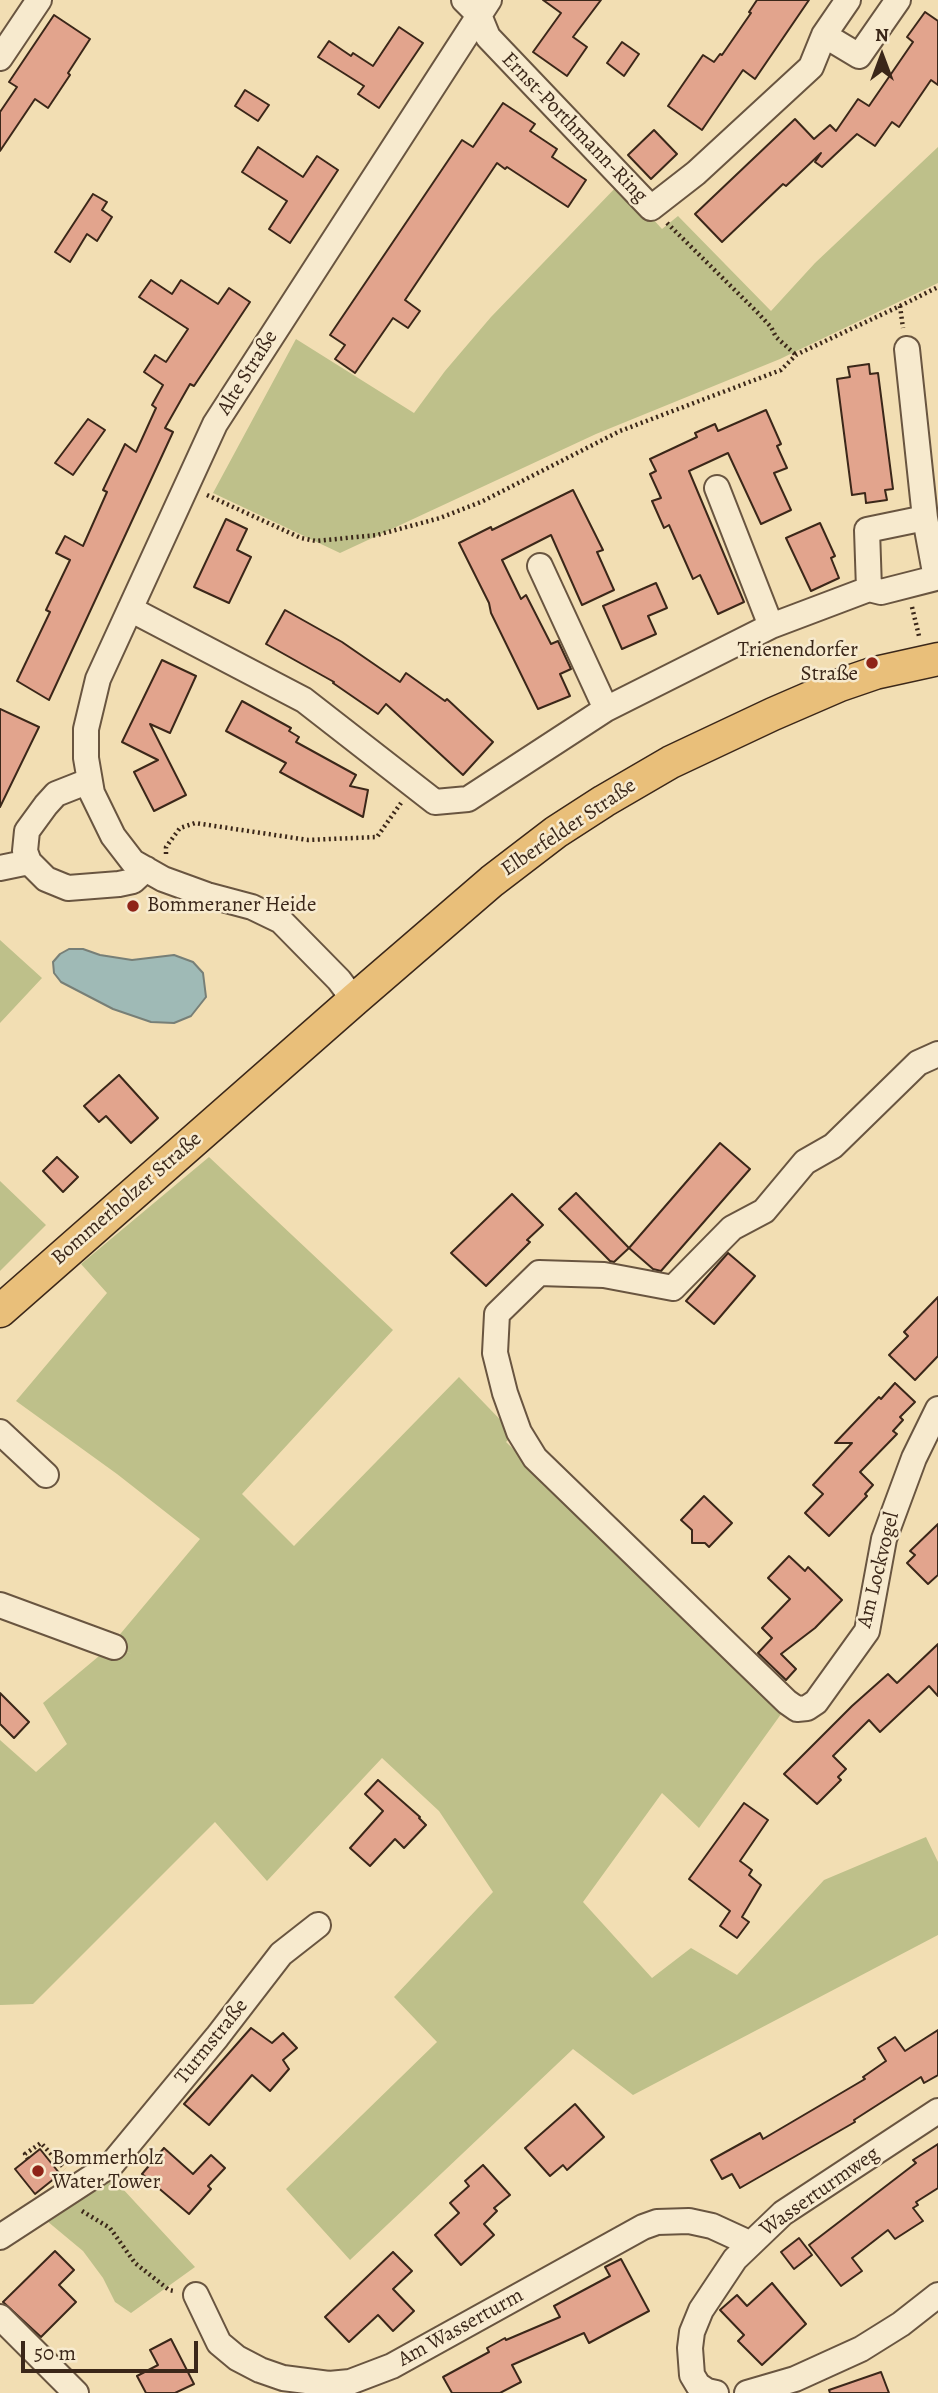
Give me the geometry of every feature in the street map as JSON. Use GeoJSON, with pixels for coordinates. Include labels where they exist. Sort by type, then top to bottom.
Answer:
{"type":"FeatureCollection","features":[{"type":"Feature","properties":{"kind":"main road","name":"Elberfelder Straße"},"geometry":{"type":"LineString","coordinates":[[255,1088],[492,881],[556,832],[604,801],[671,762],[773,714],[851,681],[931,660]]}},
{"type":"Feature","properties":{"kind":"main road","name":"Bommerholzer Straße"},"geometry":{"type":"LineString","coordinates":[[0,1311],[255,1088]]}},
{"type":"Feature","properties":{"kind":"street"},"geometry":{"type":"LineString","coordinates":[[0,58],[39,0]]}},
{"type":"Feature","properties":{"kind":"street","name":"Ernst-Porthmann-Ring"},"geometry":{"type":"LineString","coordinates":[[477,5],[488,37],[651,208],[696,173],[811,67],[824,34],[848,0]]}},
{"type":"Feature","properties":{"kind":"street"},"geometry":{"type":"LineString","coordinates":[[824,34],[859,56],[898,0]]}},
{"type":"Feature","properties":{"kind":"street","name":"Alte Straße"},"geometry":{"type":"LineString","coordinates":[[354,1000],[281,921],[252,907],[206,895],[154,874],[133,862],[113,836],[97,805],[89,780],[86,729],[97,678],[215,424],[477,5]]}},
{"type":"Feature","properties":{"kind":"street"},"geometry":{"type":"LineString","coordinates":[[130,609],[304,700],[435,802],[468,799],[606,709],[771,626],[869,589],[881,592],[936,578],[925,518],[906,349]]}},
{"type":"Feature","properties":{"kind":"street"},"geometry":{"type":"LineString","coordinates":[[717,488],[771,626]]}},
{"type":"Feature","properties":{"kind":"street"},"geometry":{"type":"LineString","coordinates":[[869,589],[867,530],[925,518]]}},
{"type":"Feature","properties":{"kind":"street"},"geometry":{"type":"LineString","coordinates":[[540,566],[606,709]]}},
{"type":"Feature","properties":{"kind":"street"},"geometry":{"type":"LineString","coordinates":[[89,780],[56,794],[46,804],[27,831],[25,850],[29,862],[46,879],[68,888],[119,884],[154,874]]}},
{"type":"Feature","properties":{"kind":"street"},"geometry":{"type":"LineString","coordinates":[[0,868],[29,862]]}},
{"type":"Feature","properties":{"kind":"street","name":"Am Lockvogel"},"geometry":{"type":"LineString","coordinates":[[938,1054],[918,1063],[833,1146],[805,1162],[764,1211],[733,1228],[673,1288],[604,1275],[540,1273],[497,1314],[495,1353],[519,1432],[535,1458],[797,1709],[807,1708],[816,1702],[867,1631],[884,1539],[904,1481],[938,1409]]}},
{"type":"Feature","properties":{"kind":"street"},"geometry":{"type":"LineString","coordinates":[[0,1432],[46,1475]]}},
{"type":"Feature","properties":{"kind":"street"},"geometry":{"type":"LineString","coordinates":[[0,1605],[114,1647]]}},
{"type":"Feature","properties":{"kind":"street","name":"Turmstraße"},"geometry":{"type":"LineString","coordinates":[[0,2237],[111,2164],[217,2038],[281,1954],[318,1925]]}},
{"type":"Feature","properties":{"kind":"street","name":"Wasserturmweg"},"geometry":{"type":"LineString","coordinates":[[716,2393],[698,2385],[692,2375],[692,2332],[701,2310],[717,2284],[749,2243],[783,2213],[938,2111]]}},
{"type":"Feature","properties":{"kind":"street","name":"Am Wasserturm"},"geometry":{"type":"LineString","coordinates":[[197,2295],[219,2343],[237,2358],[283,2378],[329,2384],[350,2382],[392,2366],[643,2227],[657,2222],[689,2221],[712,2226],[749,2243]]}},
{"type":"Feature","properties":{"kind":"street"},"geometry":{"type":"LineString","coordinates":[[747,2393],[795,2379],[861,2349],[901,2324],[938,2295]]}},
{"type":"Feature","properties":{"kind":"street"},"geometry":{"type":"LineString","coordinates":[[0,2318],[76,2393]]}},
{"type":"Feature","properties":{"kind":"path"},"geometry":{"type":"LineString","coordinates":[[651,208],[757,312],[776,337],[796,355]]}},
{"type":"Feature","properties":{"kind":"path"},"geometry":{"type":"LineString","coordinates":[[188,485],[301,538],[316,541],[377,535],[440,518],[481,502],[620,431],[781,370],[796,355],[938,287]]}},
{"type":"Feature","properties":{"kind":"path"},"geometry":{"type":"LineString","coordinates":[[900,306],[906,349]]}},
{"type":"Feature","properties":{"kind":"path"},"geometry":{"type":"LineString","coordinates":[[907,585],[931,660]]}},
{"type":"Feature","properties":{"kind":"path"},"geometry":{"type":"LineString","coordinates":[[154,874],[166,847],[180,828],[195,823],[308,840],[377,837],[414,785]]}},
{"type":"Feature","properties":{"kind":"path"},"geometry":{"type":"LineString","coordinates":[[28,2159],[25,2154],[41,2143],[70,2192],[110,2228],[135,2263],[169,2290],[197,2295]]}},
{"type":"Feature","properties":{"kind":"green space"},"geometry":{"type":"Polygon","coordinates":[[[938,147],[938,283],[780,359],[596,434],[340,553],[213,493],[296,339],[414,413],[491,317],[620,183],[662,229],[678,216],[771,311],[815,263],[938,147]]]}},
{"type":"Feature","properties":{"kind":"green space"},"geometry":{"type":"Polygon","coordinates":[[[0,940],[42,978],[0,1023],[0,940]]]}},
{"type":"Feature","properties":{"kind":"green space"},"geometry":{"type":"Polygon","coordinates":[[[209,1157],[393,1330],[242,1494],[294,1546],[459,1377],[514,1434],[506,1442],[784,1710],[699,1828],[662,1793],[583,1902],[652,1978],[691,1948],[737,1975],[824,1880],[926,1837],[938,1862],[938,1935],[633,2095],[573,2049],[350,2260],[286,2189],[437,2042],[394,1997],[493,1892],[439,1811],[382,1758],[267,1881],[215,1822],[33,2004],[0,2005],[0,1740],[36,1772],[67,1744],[43,1703],[111,1646],[132,1654],[111,1645],[200,1539],[117,1474],[16,1401],[107,1293],[81,1264],[209,1157]]]}},
{"type":"Feature","properties":{"kind":"green space"},"geometry":{"type":"Polygon","coordinates":[[[0,1181],[46,1225],[0,1271],[0,1181]]]}},
{"type":"Feature","properties":{"kind":"green space"},"geometry":{"type":"Polygon","coordinates":[[[110,2175],[195,2267],[131,2313],[115,2302],[103,2278],[83,2251],[47,2221],[110,2175]]]}},
{"type":"Feature","properties":{"kind":"water"},"geometry":{"type":"Polygon","coordinates":[[[69,949],[83,949],[100,955],[132,960],[174,955],[193,962],[203,973],[206,997],[191,1016],[174,1023],[151,1022],[113,1009],[61,982],[54,973],[53,962],[69,949]]]}},
{"type":"Feature","properties":{"kind":"building"},"geometry":{"type":"Polygon","coordinates":[[[543,0],[601,0],[573,37],[587,47],[567,76],[533,52],[561,13],[543,0]]]}},
{"type":"Feature","properties":{"kind":"building"},"geometry":{"type":"Polygon","coordinates":[[[757,0],[809,0],[755,79],[743,70],[702,130],[668,106],[703,55],[714,62],[722,55],[757,0]]]}},
{"type":"Feature","properties":{"kind":"building"},"geometry":{"type":"Polygon","coordinates":[[[925,12],[938,21],[938,85],[931,80],[899,127],[892,122],[875,146],[857,134],[822,167],[815,162],[821,153],[786,186],[783,184],[722,242],[695,214],[795,119],[814,139],[830,125],[836,131],[858,99],[869,106],[913,42],[907,37],[925,12]]]}},
{"type":"Feature","properties":{"kind":"building"},"geometry":{"type":"Polygon","coordinates":[[[54,15],[90,39],[48,108],[35,99],[0,151],[0,112],[17,87],[9,82],[54,15]]]}},
{"type":"Feature","properties":{"kind":"building"},"geometry":{"type":"Polygon","coordinates":[[[399,27],[423,43],[379,108],[358,94],[364,86],[318,57],[329,41],[351,56],[353,53],[373,66],[399,27]]]}},
{"type":"Feature","properties":{"kind":"building"},"geometry":{"type":"Polygon","coordinates":[[[622,42],[639,54],[624,76],[607,63],[622,42]]]}},
{"type":"Feature","properties":{"kind":"building"},"geometry":{"type":"Polygon","coordinates":[[[245,90],[269,105],[258,121],[235,106],[245,90]]]}},
{"type":"Feature","properties":{"kind":"building"},"geometry":{"type":"Polygon","coordinates":[[[503,103],[535,124],[530,131],[557,149],[552,157],[586,180],[568,207],[497,163],[405,300],[420,311],[408,328],[393,318],[355,373],[335,359],[345,345],[330,335],[462,140],[473,147],[503,103]]]}},
{"type":"Feature","properties":{"kind":"building"},"geometry":{"type":"Polygon","coordinates":[[[654,130],[677,154],[651,179],[628,155],[654,130]]]}},
{"type":"Feature","properties":{"kind":"building"},"geometry":{"type":"Polygon","coordinates":[[[258,147],[303,177],[317,156],[338,170],[290,243],[269,229],[287,201],[242,172],[258,147]]]}},
{"type":"Feature","properties":{"kind":"building"},"geometry":{"type":"Polygon","coordinates":[[[93,194],[107,202],[102,210],[112,217],[97,241],[87,234],[70,262],[55,252],[93,194]]]}},
{"type":"Feature","properties":{"kind":"building"},"geometry":{"type":"Polygon","coordinates":[[[151,280],[172,294],[181,280],[218,304],[229,288],[250,302],[194,386],[190,384],[165,428],[173,432],[49,700],[17,681],[50,612],[46,610],[70,560],[56,553],[65,536],[83,546],[107,492],[103,490],[125,444],[136,452],[156,408],[152,405],[163,385],[144,372],[155,355],[166,362],[188,329],[139,297],[151,280]]]}},
{"type":"Feature","properties":{"kind":"building"},"geometry":{"type":"Polygon","coordinates":[[[869,364],[870,374],[878,373],[893,489],[885,490],[887,500],[866,503],[865,493],[852,495],[837,379],[850,377],[848,367],[869,364]]]}},
{"type":"Feature","properties":{"kind":"building"},"geometry":{"type":"Polygon","coordinates":[[[766,410],[781,444],[777,446],[787,468],[774,473],[791,510],[761,524],[728,453],[689,471],[744,602],[718,614],[700,575],[693,579],[669,525],[664,528],[652,501],[661,498],[650,474],[656,471],[650,459],[697,437],[695,433],[715,424],[718,431],[766,410]]]}},
{"type":"Feature","properties":{"kind":"building"},"geometry":{"type":"Polygon","coordinates":[[[88,419],[105,430],[73,475],[55,463],[88,419]]]}},
{"type":"Feature","properties":{"kind":"building"},"geometry":{"type":"Polygon","coordinates":[[[573,490],[603,550],[597,552],[614,590],[582,605],[551,535],[502,560],[521,599],[526,595],[551,644],[558,641],[571,669],[560,674],[570,696],[538,709],[459,543],[491,527],[492,530],[573,490]]]}},
{"type":"Feature","properties":{"kind":"building"},"geometry":{"type":"Polygon","coordinates":[[[226,519],[247,529],[237,550],[251,557],[229,603],[194,587],[226,519]]]}},
{"type":"Feature","properties":{"kind":"building"},"geometry":{"type":"Polygon","coordinates":[[[820,523],[835,556],[831,558],[839,578],[811,591],[786,538],[820,523]]]}},
{"type":"Feature","properties":{"kind":"building"},"geometry":{"type":"Polygon","coordinates":[[[656,583],[667,608],[648,616],[656,634],[622,649],[603,606],[656,583]]]}},
{"type":"Feature","properties":{"kind":"building"},"geometry":{"type":"Polygon","coordinates":[[[285,610],[342,642],[400,682],[406,673],[445,701],[447,699],[493,742],[463,775],[386,704],[378,714],[334,682],[266,644],[285,610]]]}},
{"type":"Feature","properties":{"kind":"building"},"geometry":{"type":"Polygon","coordinates":[[[162,660],[196,676],[170,733],[150,724],[186,795],[154,811],[134,772],[158,760],[122,742],[162,660]]]}},
{"type":"Feature","properties":{"kind":"building"},"geometry":{"type":"Polygon","coordinates":[[[242,701],[291,728],[289,731],[299,737],[296,742],[356,775],[350,786],[368,790],[363,817],[280,772],[286,763],[226,731],[242,701]]]}},
{"type":"Feature","properties":{"kind":"building"},"geometry":{"type":"Polygon","coordinates":[[[0,709],[39,727],[0,807],[0,709]]]}},
{"type":"Feature","properties":{"kind":"building"},"geometry":{"type":"Polygon","coordinates":[[[119,1075],[158,1118],[131,1143],[106,1116],[99,1122],[84,1106],[119,1075]]]}},
{"type":"Feature","properties":{"kind":"building"},"geometry":{"type":"Polygon","coordinates":[[[720,1143],[750,1169],[661,1271],[653,1269],[629,1248],[720,1143]]]}},
{"type":"Feature","properties":{"kind":"building"},"geometry":{"type":"Polygon","coordinates":[[[57,1157],[78,1177],[63,1192],[43,1171],[57,1157]]]}},
{"type":"Feature","properties":{"kind":"building"},"geometry":{"type":"Polygon","coordinates":[[[576,1193],[629,1248],[614,1262],[559,1209],[576,1193]]]}},
{"type":"Feature","properties":{"kind":"building"},"geometry":{"type":"Polygon","coordinates":[[[512,1194],[543,1225],[527,1240],[530,1242],[486,1286],[451,1253],[512,1194]]]}},
{"type":"Feature","properties":{"kind":"building"},"geometry":{"type":"Polygon","coordinates":[[[728,1253],[755,1276],[714,1324],[686,1301],[728,1253]]]}},
{"type":"Feature","properties":{"kind":"building"},"geometry":{"type":"Polygon","coordinates":[[[938,1297],[938,1356],[915,1380],[889,1355],[908,1336],[904,1332],[938,1297]]]}},
{"type":"Feature","properties":{"kind":"building"},"geometry":{"type":"Polygon","coordinates":[[[895,1383],[915,1402],[900,1417],[903,1420],[893,1431],[897,1434],[860,1472],[873,1485],[865,1494],[867,1496],[829,1536],[805,1513],[823,1494],[813,1485],[852,1443],[835,1443],[895,1383]]]}},
{"type":"Feature","properties":{"kind":"building"},"geometry":{"type":"Polygon","coordinates":[[[704,1496],[732,1523],[709,1547],[705,1543],[692,1543],[692,1530],[681,1520],[704,1496]]]}},
{"type":"Feature","properties":{"kind":"building"},"geometry":{"type":"Polygon","coordinates":[[[938,1524],[938,1575],[928,1584],[907,1563],[915,1555],[910,1551],[938,1524]]]}},
{"type":"Feature","properties":{"kind":"building"},"geometry":{"type":"Polygon","coordinates":[[[789,1556],[805,1571],[808,1567],[842,1600],[815,1628],[781,1654],[796,1669],[786,1680],[758,1653],[772,1638],[762,1628],[790,1599],[768,1578],[789,1556]]]}},
{"type":"Feature","properties":{"kind":"building"},"geometry":{"type":"Polygon","coordinates":[[[938,1644],[938,1696],[929,1686],[880,1732],[869,1720],[833,1756],[846,1769],[838,1777],[841,1780],[817,1804],[784,1774],[888,1674],[897,1683],[938,1644]]]}},
{"type":"Feature","properties":{"kind":"building"},"geometry":{"type":"Polygon","coordinates":[[[0,1693],[29,1722],[14,1738],[0,1724],[0,1693]]]}},
{"type":"Feature","properties":{"kind":"building"},"geometry":{"type":"Polygon","coordinates":[[[378,1780],[426,1825],[404,1848],[395,1839],[370,1866],[350,1848],[383,1811],[365,1794],[378,1780]]]}},
{"type":"Feature","properties":{"kind":"building"},"geometry":{"type":"Polygon","coordinates":[[[744,1803],[768,1820],[740,1861],[752,1870],[749,1875],[761,1885],[742,1917],[749,1922],[737,1938],[720,1926],[730,1911],[689,1879],[744,1803]]]}},
{"type":"Feature","properties":{"kind":"building"},"geometry":{"type":"Polygon","coordinates":[[[251,2028],[272,2043],[283,2033],[297,2048],[283,2060],[289,2069],[270,2091],[252,2075],[209,2125],[184,2104],[251,2028]]]}},
{"type":"Feature","properties":{"kind":"building"},"geometry":{"type":"Polygon","coordinates":[[[938,2030],[938,2075],[924,2083],[921,2077],[854,2120],[855,2122],[740,2188],[732,2174],[722,2179],[711,2160],[760,2133],[763,2139],[865,2079],[863,2077],[886,2061],[878,2048],[895,2037],[905,2051],[938,2030]]]}},
{"type":"Feature","properties":{"kind":"building"},"geometry":{"type":"Polygon","coordinates":[[[575,2104],[604,2137],[567,2170],[563,2165],[550,2176],[525,2148],[575,2104]]]}},
{"type":"Feature","properties":{"kind":"building"},"geometry":{"type":"Polygon","coordinates":[[[938,2144],[938,2188],[916,2202],[918,2205],[913,2208],[923,2221],[895,2239],[888,2230],[852,2258],[862,2271],[841,2286],[809,2245],[916,2163],[913,2160],[938,2144]]]}},
{"type":"Feature","properties":{"kind":"building"},"geometry":{"type":"Polygon","coordinates":[[[164,2148],[193,2174],[211,2155],[225,2168],[208,2186],[211,2189],[189,2214],[142,2174],[164,2148]]]}},
{"type":"Feature","properties":{"kind":"building","name":"Bommerholz Water Tower"},"geometry":{"type":"Polygon","coordinates":[[[40,2149],[60,2174],[35,2194],[15,2169],[40,2149]]]}},
{"type":"Feature","properties":{"kind":"building"},"geometry":{"type":"Polygon","coordinates":[[[483,2165],[510,2195],[494,2208],[497,2211],[484,2224],[494,2235],[461,2265],[435,2235],[459,2213],[450,2203],[469,2186],[465,2181],[483,2165]]]}},
{"type":"Feature","properties":{"kind":"building"},"geometry":{"type":"Polygon","coordinates":[[[799,2238],[812,2255],[794,2269],[781,2252],[799,2238]]]}},
{"type":"Feature","properties":{"kind":"building"},"geometry":{"type":"Polygon","coordinates":[[[55,2251],[74,2270],[59,2285],[76,2302],[41,2337],[3,2302],[55,2251]]]}},
{"type":"Feature","properties":{"kind":"building"},"geometry":{"type":"Polygon","coordinates":[[[393,2252],[412,2271],[393,2289],[414,2311],[393,2331],[378,2315],[349,2342],[325,2317],[393,2252]]]}},
{"type":"Feature","properties":{"kind":"building"},"geometry":{"type":"Polygon","coordinates":[[[621,2259],[649,2311],[589,2343],[584,2333],[512,2365],[521,2382],[500,2393],[452,2393],[443,2377],[489,2352],[487,2348],[505,2338],[506,2340],[560,2317],[554,2306],[610,2276],[605,2267],[621,2259]]]}},
{"type":"Feature","properties":{"kind":"building"},"geometry":{"type":"Polygon","coordinates":[[[772,2283],[806,2324],[762,2365],[738,2341],[744,2335],[720,2310],[737,2295],[747,2306],[772,2283]]]}},
{"type":"Feature","properties":{"kind":"building"},"geometry":{"type":"Polygon","coordinates":[[[171,2339],[194,2384],[175,2393],[146,2393],[137,2376],[158,2365],[150,2350],[171,2339]]]}},
{"type":"Feature","properties":{"kind":"building"},"geometry":{"type":"Polygon","coordinates":[[[881,2372],[889,2393],[830,2393],[829,2390],[881,2372]]]}},
{"type":"Feature","properties":{"kind":"place","name":"Trienendorfer Straße"},"geometry":{"type":"Point","coordinates":[872,663]}},
{"type":"Feature","properties":{"kind":"place","name":"Bommeraner Heide"},"geometry":{"type":"Point","coordinates":[133,906]}},
{"type":"Feature","properties":{"kind":"place","name":"Bommerholz Water Tower"},"geometry":{"type":"Point","coordinates":[38,2171]}}]}
